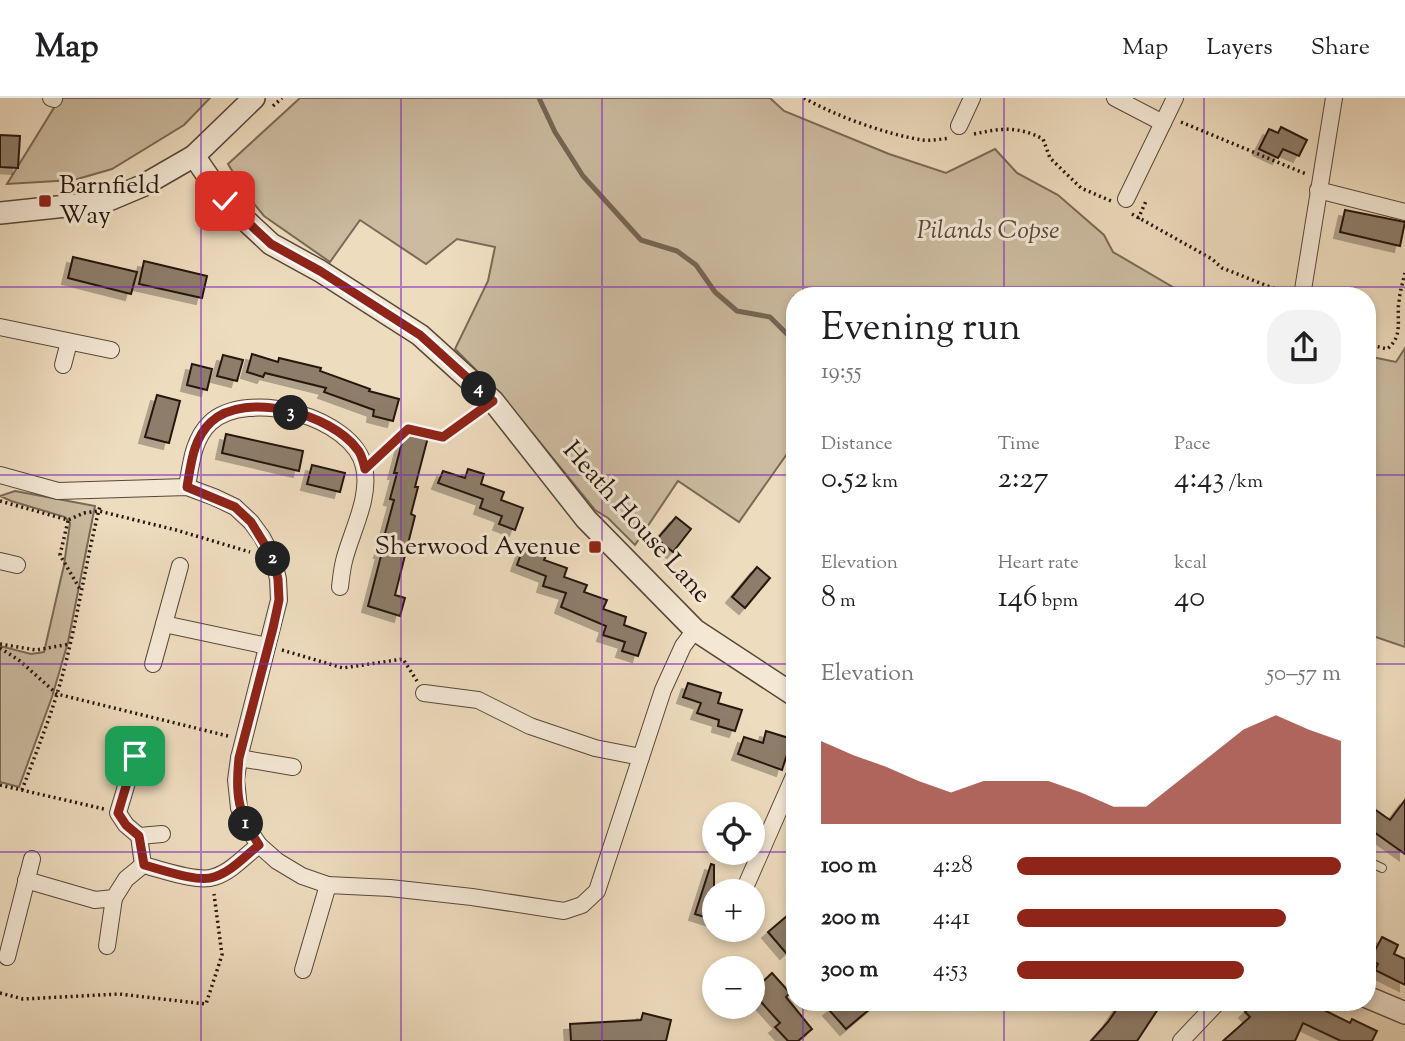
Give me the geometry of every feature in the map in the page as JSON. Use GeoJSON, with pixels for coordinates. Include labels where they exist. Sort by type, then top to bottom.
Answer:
{"type":"FeatureCollection","features":[{"type":"Feature","properties":{"kind":"street"},"geometry":{"type":"LineString","coordinates":[[0,212],[104,202],[142,186],[194,156],[254,98]]}},
{"type":"Feature","properties":{"kind":"street"},"geometry":{"type":"LineString","coordinates":[[959,126],[972,98]]}},
{"type":"Feature","properties":{"kind":"street"},"geometry":{"type":"LineString","coordinates":[[1115,98],[1163,122]]}},
{"type":"Feature","properties":{"kind":"street"},"geometry":{"type":"LineString","coordinates":[[1122,204],[1175,98]]}},
{"type":"Feature","properties":{"kind":"street"},"geometry":{"type":"LineString","coordinates":[[1303,287],[1334,98]]}},
{"type":"Feature","properties":{"kind":"street","name":"Heath House Lane"},"geometry":{"type":"LineString","coordinates":[[194,156],[225,201],[271,244],[320,271],[420,335],[493,401],[586,519],[695,630],[786,690]]}},
{"type":"Feature","properties":{"kind":"street"},"geometry":{"type":"LineString","coordinates":[[1320,185],[1405,212]]}},
{"type":"Feature","properties":{"kind":"street"},"geometry":{"type":"LineString","coordinates":[[0,327],[111,350]]}},
{"type":"Feature","properties":{"kind":"street"},"geometry":{"type":"LineString","coordinates":[[63,365],[69,342]]}},
{"type":"Feature","properties":{"kind":"street"},"geometry":{"type":"LineString","coordinates":[[187,487],[197,439],[209,423],[221,414],[252,407],[275,408],[326,424],[359,451],[365,469],[364,496],[344,562],[340,587]]}},
{"type":"Feature","properties":{"kind":"street"},"geometry":{"type":"LineString","coordinates":[[0,475],[58,491],[187,487],[235,507],[251,522],[273,558],[279,600],[239,758],[236,780],[239,808],[259,845],[277,861],[302,876],[328,886],[444,894],[564,911],[582,905],[597,891],[663,690],[683,646],[695,630]]}},
{"type":"Feature","properties":{"kind":"street"},"geometry":{"type":"LineString","coordinates":[[327,557],[344,562]]}},
{"type":"Feature","properties":{"kind":"street"},"geometry":{"type":"LineString","coordinates":[[0,561],[16,565]]}},
{"type":"Feature","properties":{"kind":"street"},"geometry":{"type":"LineString","coordinates":[[153,664],[180,566]]}},
{"type":"Feature","properties":{"kind":"street"},"geometry":{"type":"LineString","coordinates":[[164,624],[267,646]]}},
{"type":"Feature","properties":{"kind":"street"},"geometry":{"type":"LineString","coordinates":[[424,693],[478,699],[543,731],[595,748],[641,757]]}},
{"type":"Feature","properties":{"kind":"street"},"geometry":{"type":"LineString","coordinates":[[135,756],[118,813],[126,825],[139,836],[144,865]]}},
{"type":"Feature","properties":{"kind":"street"},"geometry":{"type":"LineString","coordinates":[[239,758],[293,767]]}},
{"type":"Feature","properties":{"kind":"street"},"geometry":{"type":"LineString","coordinates":[[749,879],[786,794]]}},
{"type":"Feature","properties":{"kind":"street"},"geometry":{"type":"LineString","coordinates":[[139,836],[162,834]]}},
{"type":"Feature","properties":{"kind":"street"},"geometry":{"type":"LineString","coordinates":[[144,865],[195,877],[212,878],[232,867],[259,845]]}},
{"type":"Feature","properties":{"kind":"street"},"geometry":{"type":"LineString","coordinates":[[7,957],[32,859]]}},
{"type":"Feature","properties":{"kind":"street"},"geometry":{"type":"LineString","coordinates":[[107,946],[114,898],[126,879],[144,865]]}},
{"type":"Feature","properties":{"kind":"street"},"geometry":{"type":"LineString","coordinates":[[26,880],[95,900],[114,898]]}},
{"type":"Feature","properties":{"kind":"street"},"geometry":{"type":"LineString","coordinates":[[303,970],[328,886]]}},
{"type":"Feature","properties":{"kind":"street"},"geometry":{"type":"LineString","coordinates":[[1376,1001],[1405,1013]]}},
{"type":"Feature","properties":{"kind":"street"},"geometry":{"type":"LineString","coordinates":[[1181,1041],[1209,1011]]}},
{"type":"Feature","properties":{"kind":"lane"},"geometry":{"type":"LineString","coordinates":[[1376,865],[1382,868]]}},
{"type":"Feature","properties":{"kind":"path"},"geometry":{"type":"LineString","coordinates":[[803,98],[865,124],[925,140],[1001,129],[1025,130],[1043,139],[1050,158],[1081,188],[1122,204],[1157,230],[1212,259],[1222,268],[1270,287]]}},
{"type":"Feature","properties":{"kind":"path"},"geometry":{"type":"LineString","coordinates":[[1163,122],[1183,122],[1320,185]]}},
{"type":"Feature","properties":{"kind":"path"},"geometry":{"type":"LineString","coordinates":[[1376,346],[1387,349],[1394,344],[1399,332],[1398,304],[1405,273]]}},
{"type":"Feature","properties":{"kind":"path"},"geometry":{"type":"LineString","coordinates":[[365,469],[408,429],[443,437],[493,401]]}},
{"type":"Feature","properties":{"kind":"path"},"geometry":{"type":"LineString","coordinates":[[22,790],[57,694],[104,490]]}},
{"type":"Feature","properties":{"kind":"path"},"geometry":{"type":"LineString","coordinates":[[0,500],[68,520],[84,513],[99,511],[273,558]]}},
{"type":"Feature","properties":{"kind":"path"},"geometry":{"type":"LineString","coordinates":[[68,520],[60,555],[80,589]]}},
{"type":"Feature","properties":{"kind":"path"},"geometry":{"type":"LineString","coordinates":[[0,646],[36,650],[70,644]]}},
{"type":"Feature","properties":{"kind":"path"},"geometry":{"type":"LineString","coordinates":[[0,646],[57,694],[243,740]]}},
{"type":"Feature","properties":{"kind":"path"},"geometry":{"type":"LineString","coordinates":[[267,646],[343,668],[403,659],[424,693]]}},
{"type":"Feature","properties":{"kind":"path"},"geometry":{"type":"LineString","coordinates":[[0,785],[118,813]]}},
{"type":"Feature","properties":{"kind":"path"},"geometry":{"type":"LineString","coordinates":[[0,993],[23,999],[119,993],[206,1004],[222,956],[212,878]]}},
{"type":"Feature","properties":{"kind":"green space"},"geometry":{"type":"Polygon","coordinates":[[[60,98],[210,98],[184,125],[112,169],[74,180],[7,184],[60,98]]]}},
{"type":"Feature","properties":{"kind":"green space","name":"Pilands Copse"},"geometry":{"type":"Polygon","coordinates":[[[300,98],[770,98],[784,111],[889,154],[946,173],[995,149],[1017,173],[1058,195],[1104,235],[1113,252],[1173,287],[786,287],[786,455],[739,522],[678,481],[635,545],[608,518],[595,510],[503,397],[455,349],[488,281],[495,247],[457,239],[426,264],[360,220],[330,262],[264,216],[246,194],[228,164],[300,98]]]}},
{"type":"Feature","properties":{"kind":"green space"},"geometry":{"type":"Polygon","coordinates":[[[1405,348],[1405,647],[1376,637],[1376,358],[1396,362],[1405,348]]]}},
{"type":"Feature","properties":{"kind":"green space"},"geometry":{"type":"Polygon","coordinates":[[[15,491],[95,506],[68,642],[52,697],[19,787],[0,782],[0,646],[31,654],[44,652],[64,565],[70,523],[65,517],[0,496],[15,491]]]}},
{"type":"Feature","properties":{"kind":"building"},"geometry":{"type":"Polygon","coordinates":[[[1281,127],[1307,140],[1299,156],[1283,149],[1278,158],[1259,149],[1269,129],[1278,133],[1281,127]]]}},
{"type":"Feature","properties":{"kind":"building"},"geometry":{"type":"Polygon","coordinates":[[[0,135],[20,136],[18,168],[0,167],[0,135]]]}},
{"type":"Feature","properties":{"kind":"building"},"geometry":{"type":"Polygon","coordinates":[[[1345,210],[1405,222],[1400,246],[1340,232],[1345,210]]]}},
{"type":"Feature","properties":{"kind":"building"},"geometry":{"type":"Polygon","coordinates":[[[73,257],[137,272],[131,294],[68,278],[73,257]]]}},
{"type":"Feature","properties":{"kind":"building"},"geometry":{"type":"Polygon","coordinates":[[[144,261],[207,276],[202,298],[139,284],[144,261]]]}},
{"type":"Feature","properties":{"kind":"building"},"geometry":{"type":"Polygon","coordinates":[[[252,354],[278,362],[279,358],[321,368],[320,371],[370,389],[369,391],[399,399],[393,421],[373,416],[374,410],[324,392],[326,388],[265,373],[263,377],[247,372],[252,354]]]}},
{"type":"Feature","properties":{"kind":"building"},"geometry":{"type":"Polygon","coordinates":[[[223,355],[243,360],[237,381],[217,376],[223,355]]]}},
{"type":"Feature","properties":{"kind":"building"},"geometry":{"type":"Polygon","coordinates":[[[192,364],[212,369],[207,390],[187,385],[192,364]]]}},
{"type":"Feature","properties":{"kind":"building"},"geometry":{"type":"Polygon","coordinates":[[[157,395],[180,401],[169,443],[145,437],[157,395]]]}},
{"type":"Feature","properties":{"kind":"building"},"geometry":{"type":"Polygon","coordinates":[[[405,431],[428,437],[415,487],[418,487],[411,514],[415,516],[395,595],[405,598],[400,616],[368,606],[394,500],[390,499],[397,473],[394,473],[405,431]]]}},
{"type":"Feature","properties":{"kind":"building"},"geometry":{"type":"Polygon","coordinates":[[[226,434],[303,451],[299,471],[222,453],[226,434]]]}},
{"type":"Feature","properties":{"kind":"building"},"geometry":{"type":"Polygon","coordinates":[[[312,465],[345,473],[340,492],[307,484],[312,465]]]}},
{"type":"Feature","properties":{"kind":"building"},"geometry":{"type":"Polygon","coordinates":[[[468,469],[484,474],[481,484],[504,492],[501,500],[523,508],[515,530],[499,524],[502,516],[480,508],[483,499],[438,483],[443,471],[465,478],[468,469]]]}},
{"type":"Feature","properties":{"kind":"building"},"geometry":{"type":"Polygon","coordinates":[[[676,517],[691,529],[673,552],[657,539],[676,517]]]}},
{"type":"Feature","properties":{"kind":"building"},"geometry":{"type":"Polygon","coordinates":[[[525,543],[548,551],[544,560],[567,568],[564,577],[587,585],[584,592],[607,600],[603,609],[626,617],[624,625],[646,633],[638,656],[622,651],[625,642],[603,635],[606,626],[561,607],[566,593],[543,586],[546,576],[517,565],[525,543]]]}},
{"type":"Feature","properties":{"kind":"building"},"geometry":{"type":"Polygon","coordinates":[[[757,567],[770,578],[745,608],[732,597],[757,567]]]}},
{"type":"Feature","properties":{"kind":"building"},"geometry":{"type":"Polygon","coordinates":[[[688,683],[721,693],[718,703],[742,710],[735,731],[718,726],[719,720],[697,713],[701,703],[683,697],[688,683]]]}},
{"type":"Feature","properties":{"kind":"building"},"geometry":{"type":"Polygon","coordinates":[[[766,731],[786,737],[786,758],[782,770],[738,754],[744,737],[763,743],[766,731]]]}},
{"type":"Feature","properties":{"kind":"building"},"geometry":{"type":"Polygon","coordinates":[[[1405,800],[1405,854],[1376,833],[1376,810],[1390,820],[1405,800]]]}},
{"type":"Feature","properties":{"kind":"building"},"geometry":{"type":"Polygon","coordinates":[[[711,865],[714,865],[714,879],[706,879],[711,865]]]}},
{"type":"Feature","properties":{"kind":"building"},"geometry":{"type":"Polygon","coordinates":[[[702,892],[702,916],[695,914],[702,892]]]}},
{"type":"Feature","properties":{"kind":"building"},"geometry":{"type":"Polygon","coordinates":[[[786,917],[786,953],[768,932],[786,917]]]}},
{"type":"Feature","properties":{"kind":"building"},"geometry":{"type":"Polygon","coordinates":[[[1382,937],[1398,945],[1394,954],[1405,959],[1405,985],[1376,970],[1376,948],[1382,937]]]}},
{"type":"Feature","properties":{"kind":"building"},"geometry":{"type":"Polygon","coordinates":[[[772,973],[786,989],[786,1011],[797,1011],[812,1029],[798,1041],[788,1041],[775,1027],[780,1023],[765,1006],[765,980],[772,973]]]}},
{"type":"Feature","properties":{"kind":"building"},"geometry":{"type":"Polygon","coordinates":[[[830,1011],[867,1011],[846,1029],[830,1011]]]}},
{"type":"Feature","properties":{"kind":"building"},"geometry":{"type":"Polygon","coordinates":[[[1116,1011],[1157,1011],[1137,1041],[1091,1041],[1116,1011]]]}},
{"type":"Feature","properties":{"kind":"building"},"geometry":{"type":"Polygon","coordinates":[[[1326,1011],[1350,1023],[1352,1019],[1377,1031],[1372,1041],[1341,1041],[1303,1023],[1295,1041],[1223,1041],[1250,1017],[1245,1012],[1326,1011]]]}},
{"type":"Feature","properties":{"kind":"building"},"geometry":{"type":"Polygon","coordinates":[[[643,1013],[671,1020],[666,1041],[571,1041],[570,1024],[641,1020],[643,1013]]]}},
{"type":"Feature","properties":{"kind":"waterway"},"geometry":{"type":"LineString","coordinates":[[539,98],[555,132],[583,176],[641,240],[677,251],[696,265],[715,292],[737,311],[770,317],[786,333]]}},
{"type":"Feature","properties":{"kind":"place","name":"Barnfield Way"},"geometry":{"type":"Point","coordinates":[45,201]}},
{"type":"Feature","properties":{"kind":"place","name":"Sherwood Avenue"},"geometry":{"type":"Point","coordinates":[595,547]}},
{"type":"Feature","properties":{"kind":"route"},"geometry":{"type":"LineString","coordinates":[[135,756],[118,813],[126,825],[139,836],[144,865],[195,877],[212,878],[232,867],[259,845],[239,808],[236,780],[239,758],[279,600],[278,579],[273,558],[251,522],[235,507],[187,487],[197,439],[209,423],[221,414],[252,407],[275,408],[301,415],[326,424],[346,438],[359,451],[365,469],[408,429],[443,437],[493,401],[420,335],[320,271],[271,244],[225,201]]}}]}
